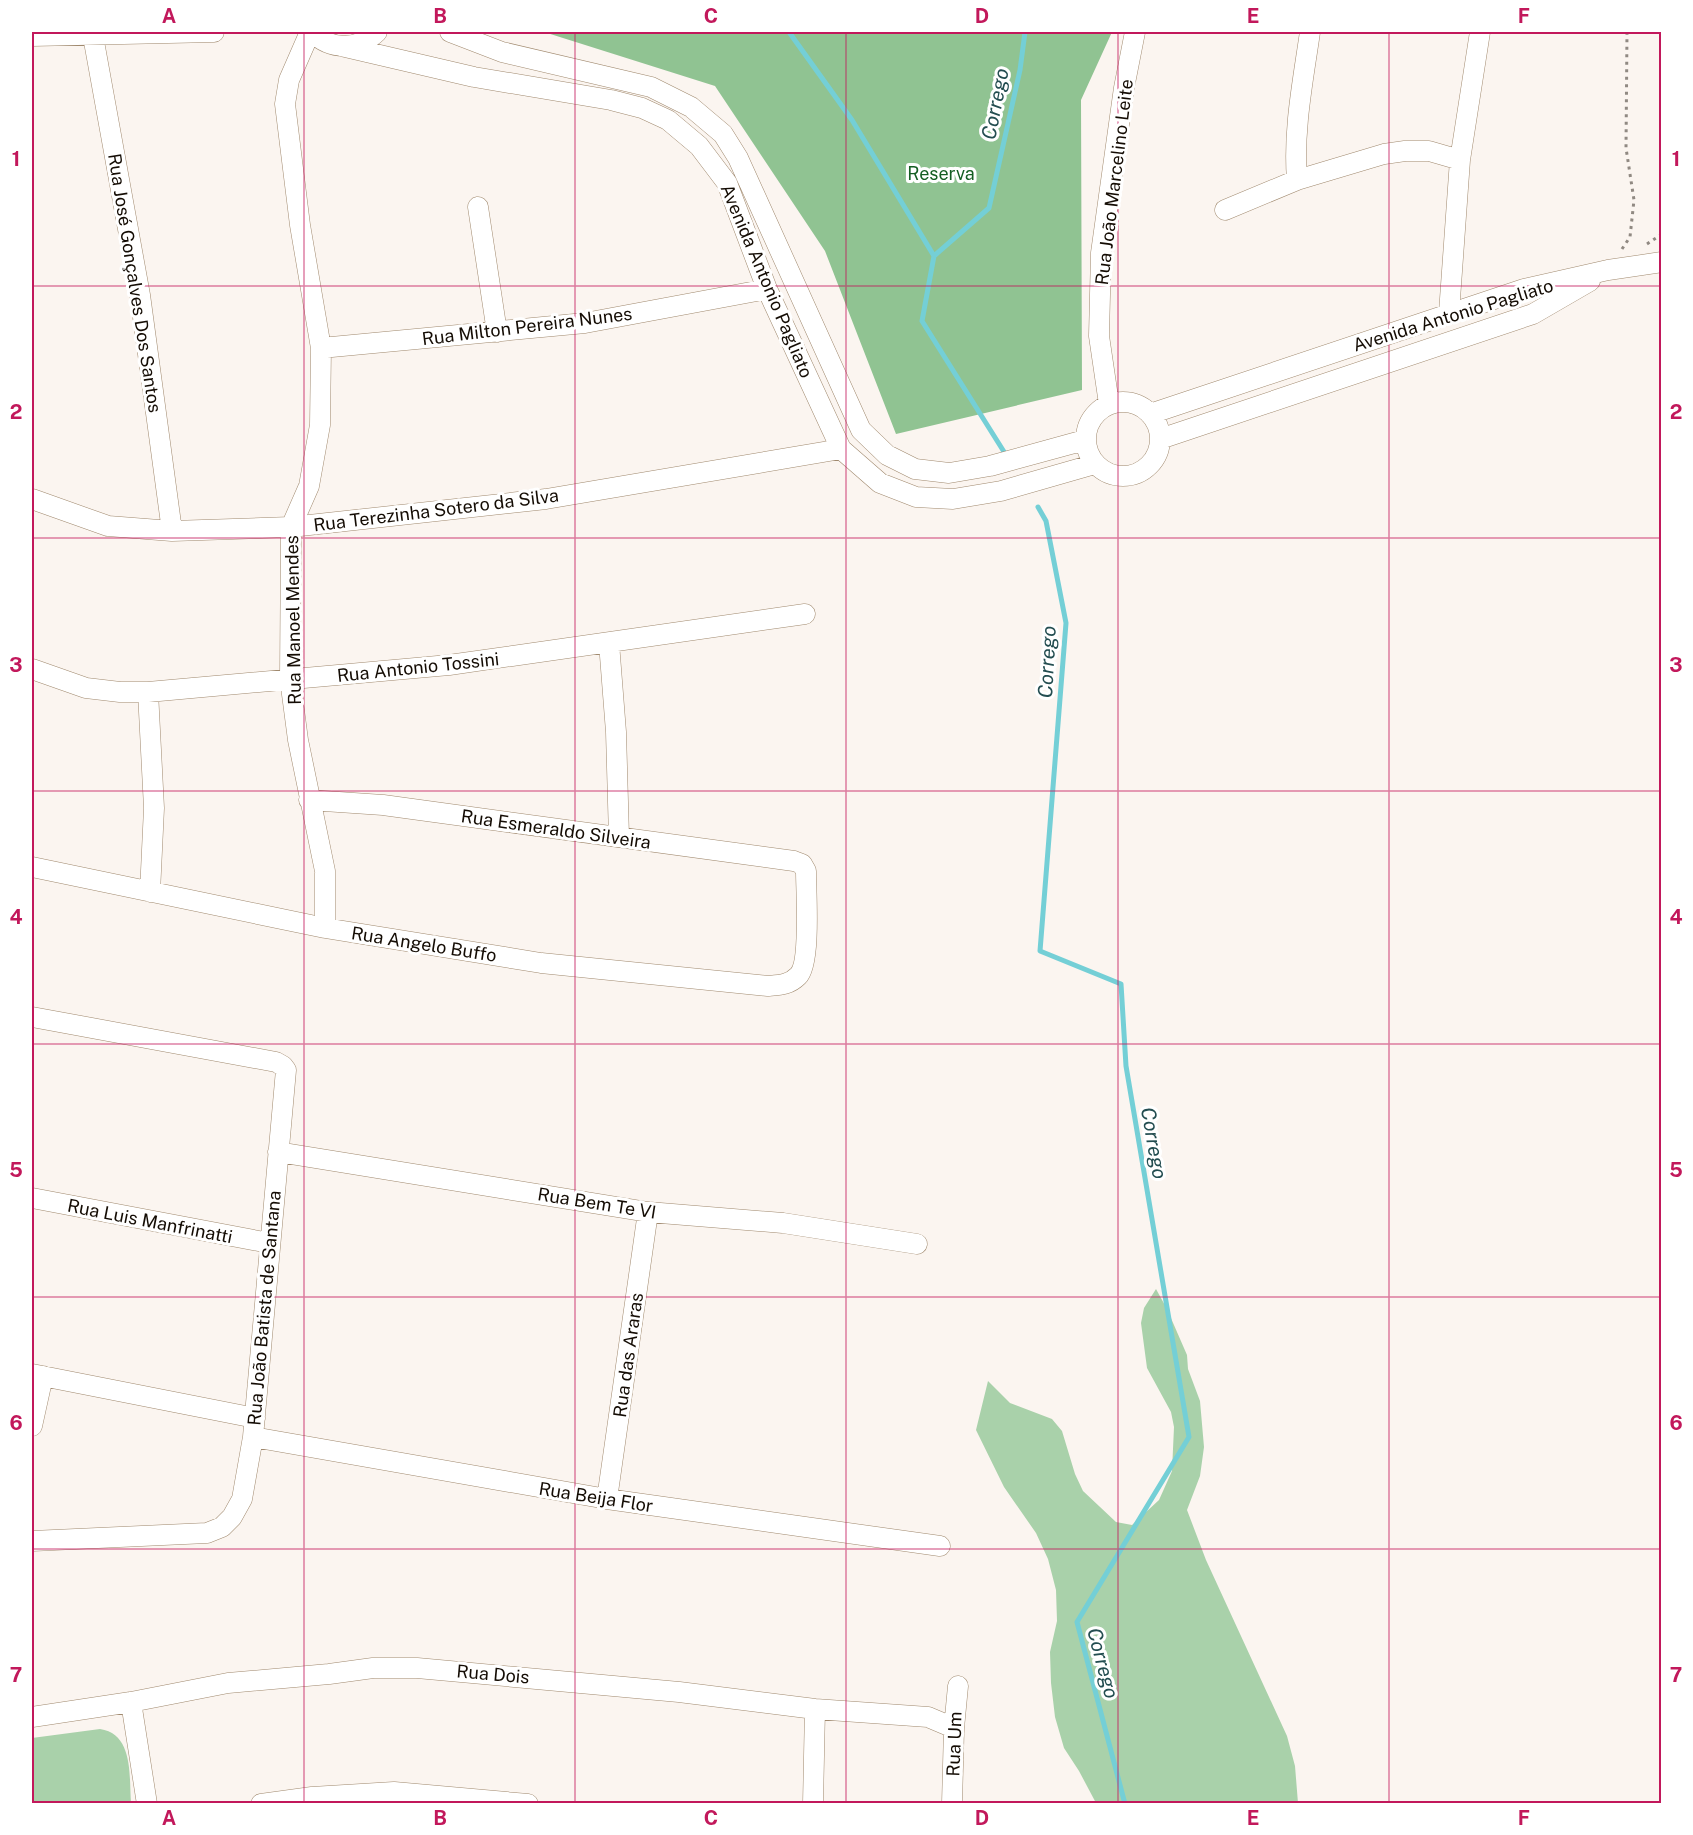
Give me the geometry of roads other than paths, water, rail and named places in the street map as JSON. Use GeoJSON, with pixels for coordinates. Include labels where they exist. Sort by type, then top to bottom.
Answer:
{"type":"FeatureCollection","features":[{"type":"Feature","properties":{"kind":"street"},"geometry":{"type":"LineString","coordinates":[[32,36],[214,32]]}},
{"type":"Feature","properties":{"kind":"street","name":"Avenida Antonio Pagliato"},"geometry":{"type":"LineString","coordinates":[[311,32],[327,42],[341,46],[474,77],[611,100],[642,108],[668,120],[699,146],[727,183],[767,289],[841,449],[880,483],[916,497],[953,499],[1002,491],[1095,464]]}},
{"type":"Feature","properties":{"kind":"street","name":"Rua Manoel Mendes"},"geometry":{"type":"LineString","coordinates":[[311,32],[289,80],[285,104],[300,225],[321,348],[320,425],[309,486],[291,527],[290,680],[298,740],[325,871],[325,928]]}},
{"type":"Feature","properties":{"kind":"street"},"geometry":{"type":"LineString","coordinates":[[341,46],[356,45],[370,39],[377,32]]}},
{"type":"Feature","properties":{"kind":"street","name":"Avenida Antonio Pagliato"},"geometry":{"type":"LineString","coordinates":[[450,32],[502,52],[651,87],[691,106],[723,134],[738,158],[861,430],[886,456],[915,469],[950,473],[990,466],[1085,440]]}},
{"type":"Feature","properties":{"kind":"street","name":"Rua João Marcelino Leite"},"geometry":{"type":"LineString","coordinates":[[1109,404],[1099,336],[1101,253],[1124,88],[1135,32]]}},
{"type":"Feature","properties":{"kind":"street"},"geometry":{"type":"LineString","coordinates":[[1297,180],[1295,154],[1297,125],[1310,32]]}},
{"type":"Feature","properties":{"kind":"street"},"geometry":{"type":"LineString","coordinates":[[1449,313],[1460,160],[1480,32]]}},
{"type":"Feature","properties":{"kind":"street","name":"Rua José Gonçalves Dos Santos"},"geometry":{"type":"LineString","coordinates":[[93,36],[140,295],[172,531]]}},
{"type":"Feature","properties":{"kind":"street"},"geometry":{"type":"LineString","coordinates":[[1225,210],[1297,180],[1384,154],[1429,150],[1460,160]]}},
{"type":"Feature","properties":{"kind":"street"},"geometry":{"type":"LineString","coordinates":[[478,207],[497,332]]}},
{"type":"Feature","properties":{"kind":"street"},"geometry":{"type":"LineString","coordinates":[[1608,270],[1662,262]]}},
{"type":"Feature","properties":{"kind":"street","name":"Avenida Antonio Pagliato"},"geometry":{"type":"LineString","coordinates":[[1150,414],[1524,289],[1608,270]]}},
{"type":"Feature","properties":{"kind":"street","name":"Avenida Antonio Pagliato"},"geometry":{"type":"LineString","coordinates":[[1160,439],[1533,314],[1608,270]]}},
{"type":"Feature","properties":{"kind":"street","name":"Rua Milton Pereira Nunes"},"geometry":{"type":"LineString","coordinates":[[321,348],[585,323],[767,289]]}},
{"type":"Feature","properties":{"kind":"street"},"geometry":{"type":"LineString","coordinates":[[1132,403],[1142,407],[1150,414],[1157,426],[1160,439],[1158,452],[1152,463],[1142,471],[1130,476],[1117,476],[1105,472],[1095,464],[1088,453],[1085,440],[1086,429],[1091,418],[1099,409],[1109,404],[1132,403]]}},
{"type":"Feature","properties":{"kind":"street","name":"Rua Terezinha Sotero da Silva"},"geometry":{"type":"LineString","coordinates":[[32,499],[108,526],[172,531],[291,527],[546,499],[841,449]]}},
{"type":"Feature","properties":{"kind":"street","name":"Rua Antonio Tossini"},"geometry":{"type":"LineString","coordinates":[[32,669],[86,688],[120,692],[148,692],[449,665],[805,614]]}},
{"type":"Feature","properties":{"kind":"street"},"geometry":{"type":"LineString","coordinates":[[609,643],[616,732],[618,837]]}},
{"type":"Feature","properties":{"kind":"street"},"geometry":{"type":"LineString","coordinates":[[148,692],[154,808],[150,892]]}},
{"type":"Feature","properties":{"kind":"street","name":"Rua Esmeraldo Silveira"},"geometry":{"type":"LineString","coordinates":[[309,800],[383,805],[794,861],[802,864],[806,871],[806,957]]}},
{"type":"Feature","properties":{"kind":"street","name":"Rua Angelo Buffo"},"geometry":{"type":"LineString","coordinates":[[32,867],[325,928],[541,963],[768,986],[788,984],[800,975],[806,957]]}},
{"type":"Feature","properties":{"kind":"street","name":"Rua João Batista de Santana"},"geometry":{"type":"LineString","coordinates":[[32,1017],[276,1062],[284,1066],[285,1070],[255,1418],[242,1499],[232,1517],[222,1527],[207,1533],[32,1542]]}},
{"type":"Feature","properties":{"kind":"street","name":"Rua Bem Te VI"},"geometry":{"type":"LineString","coordinates":[[278,1152],[648,1212],[783,1223],[917,1244]]}},
{"type":"Feature","properties":{"kind":"street","name":"Rua Luis Manfrinatti"},"geometry":{"type":"LineString","coordinates":[[32,1198],[269,1244]]}},
{"type":"Feature","properties":{"kind":"street","name":"Rua das Araras"},"geometry":{"type":"LineString","coordinates":[[607,1499],[648,1212]]}},
{"type":"Feature","properties":{"kind":"street"},"geometry":{"type":"LineString","coordinates":[[32,1426],[37,1375],[255,1418]]}},
{"type":"Feature","properties":{"kind":"street","name":"Rua Beija Flor"},"geometry":{"type":"LineString","coordinates":[[253,1437],[607,1499],[940,1546]]}},
{"type":"Feature","properties":{"kind":"street","name":"Rua Dois"},"geometry":{"type":"LineString","coordinates":[[32,1717],[131,1702],[228,1683],[373,1668],[417,1668],[678,1692],[814,1709],[928,1717],[954,1728]]}},
{"type":"Feature","properties":{"kind":"street","name":"Rua Um"},"geometry":{"type":"LineString","coordinates":[[952,1803],[954,1728],[958,1686]]}},
{"type":"Feature","properties":{"kind":"street"},"geometry":{"type":"LineString","coordinates":[[131,1702],[147,1803]]}},
{"type":"Feature","properties":{"kind":"street"},"geometry":{"type":"LineString","coordinates":[[813,1803],[814,1709]]}},
{"type":"Feature","properties":{"kind":"street"},"geometry":{"type":"LineString","coordinates":[[261,1803],[394,1792],[528,1803]]}},
{"type":"Feature","properties":{"kind":"waterway"},"geometry":{"type":"LineString","coordinates":[[789,32],[852,120],[934,256]]}},
{"type":"Feature","properties":{"kind":"waterway","name":"Corrego"},"geometry":{"type":"LineString","coordinates":[[1006,455],[922,321],[934,256],[989,208],[1020,70],[1025,32]]}},
{"type":"Feature","properties":{"kind":"waterway","name":"Corrego"},"geometry":{"type":"LineString","coordinates":[[1038,507],[1046,521],[1066,623],[1040,951],[1121,984],[1126,1066],[1189,1437],[1077,1622],[1125,1804]]}},
{"type":"Feature","properties":{"kind":"park label","name":"Reserva"},"geometry":{"type":"Point","coordinates":[941,173]}}]}
